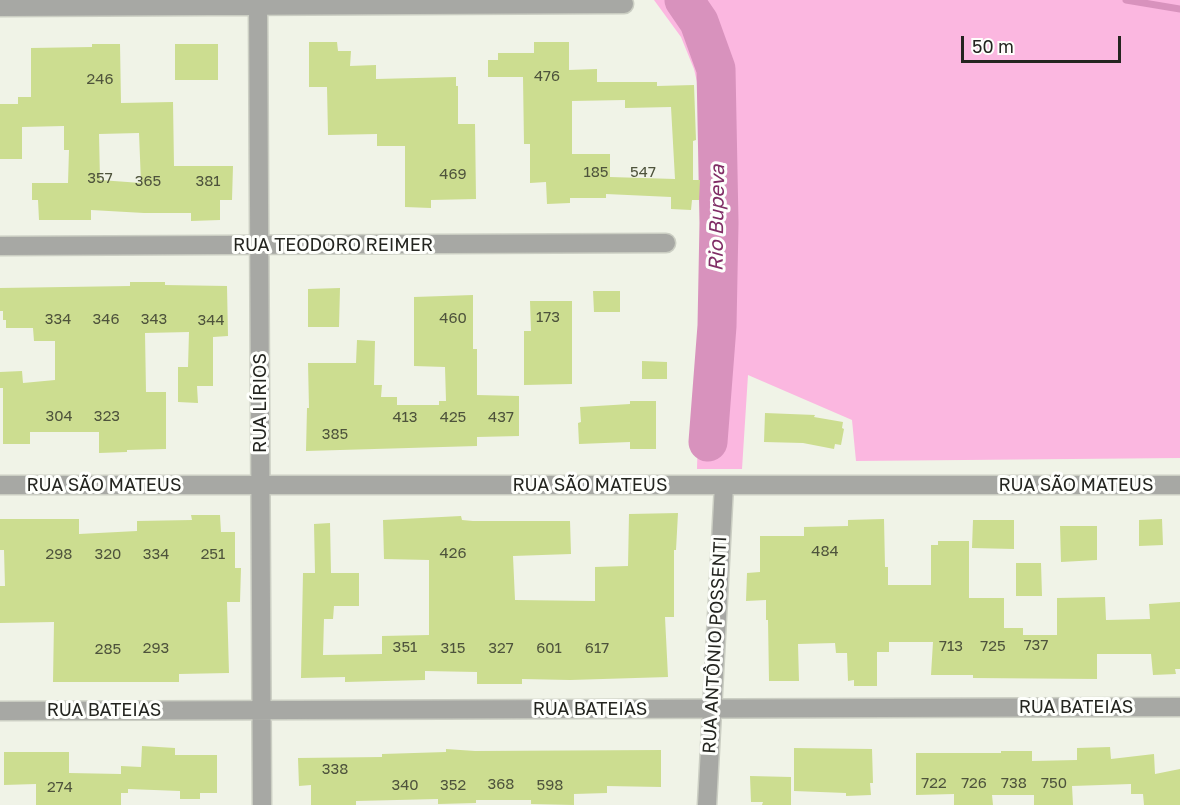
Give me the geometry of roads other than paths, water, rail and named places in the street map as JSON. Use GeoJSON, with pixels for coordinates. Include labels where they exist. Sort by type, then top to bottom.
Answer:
{"type":"FeatureCollection","features":[{"type":"Feature","properties":{"kind":"street"},"geometry":{"type":"LineString","coordinates":[[0,7],[258,3],[624,4]]}},
{"type":"Feature","properties":{"kind":"street","name":"RUA LÍRIOS"},"geometry":{"type":"LineString","coordinates":[[258,3],[262,805]]}},
{"type":"Feature","properties":{"kind":"street","name":"RUA TEODORO REIMER"},"geometry":{"type":"LineString","coordinates":[[0,246],[666,243]]}},
{"type":"Feature","properties":{"kind":"street","name":"RUA SÃO MATEUS"},"geometry":{"type":"LineString","coordinates":[[0,485],[1180,485]]}},
{"type":"Feature","properties":{"kind":"street","name":"RUA ANTÔNIO POSSENTI"},"geometry":{"type":"LineString","coordinates":[[707,805],[724,485]]}},
{"type":"Feature","properties":{"kind":"street","name":"RUA BATEIAS"},"geometry":{"type":"LineString","coordinates":[[0,711],[1180,707]]}},
{"type":"Feature","properties":{"kind":"waterway","name":"Rio Bupeva"},"geometry":{"type":"LineString","coordinates":[[684,0],[699,22],[716,69],[719,223],[717,326],[708,442]]}},
{"type":"Feature","properties":{"kind":"waterway"},"geometry":{"type":"LineString","coordinates":[[1126,0],[1180,9]]}}]}
